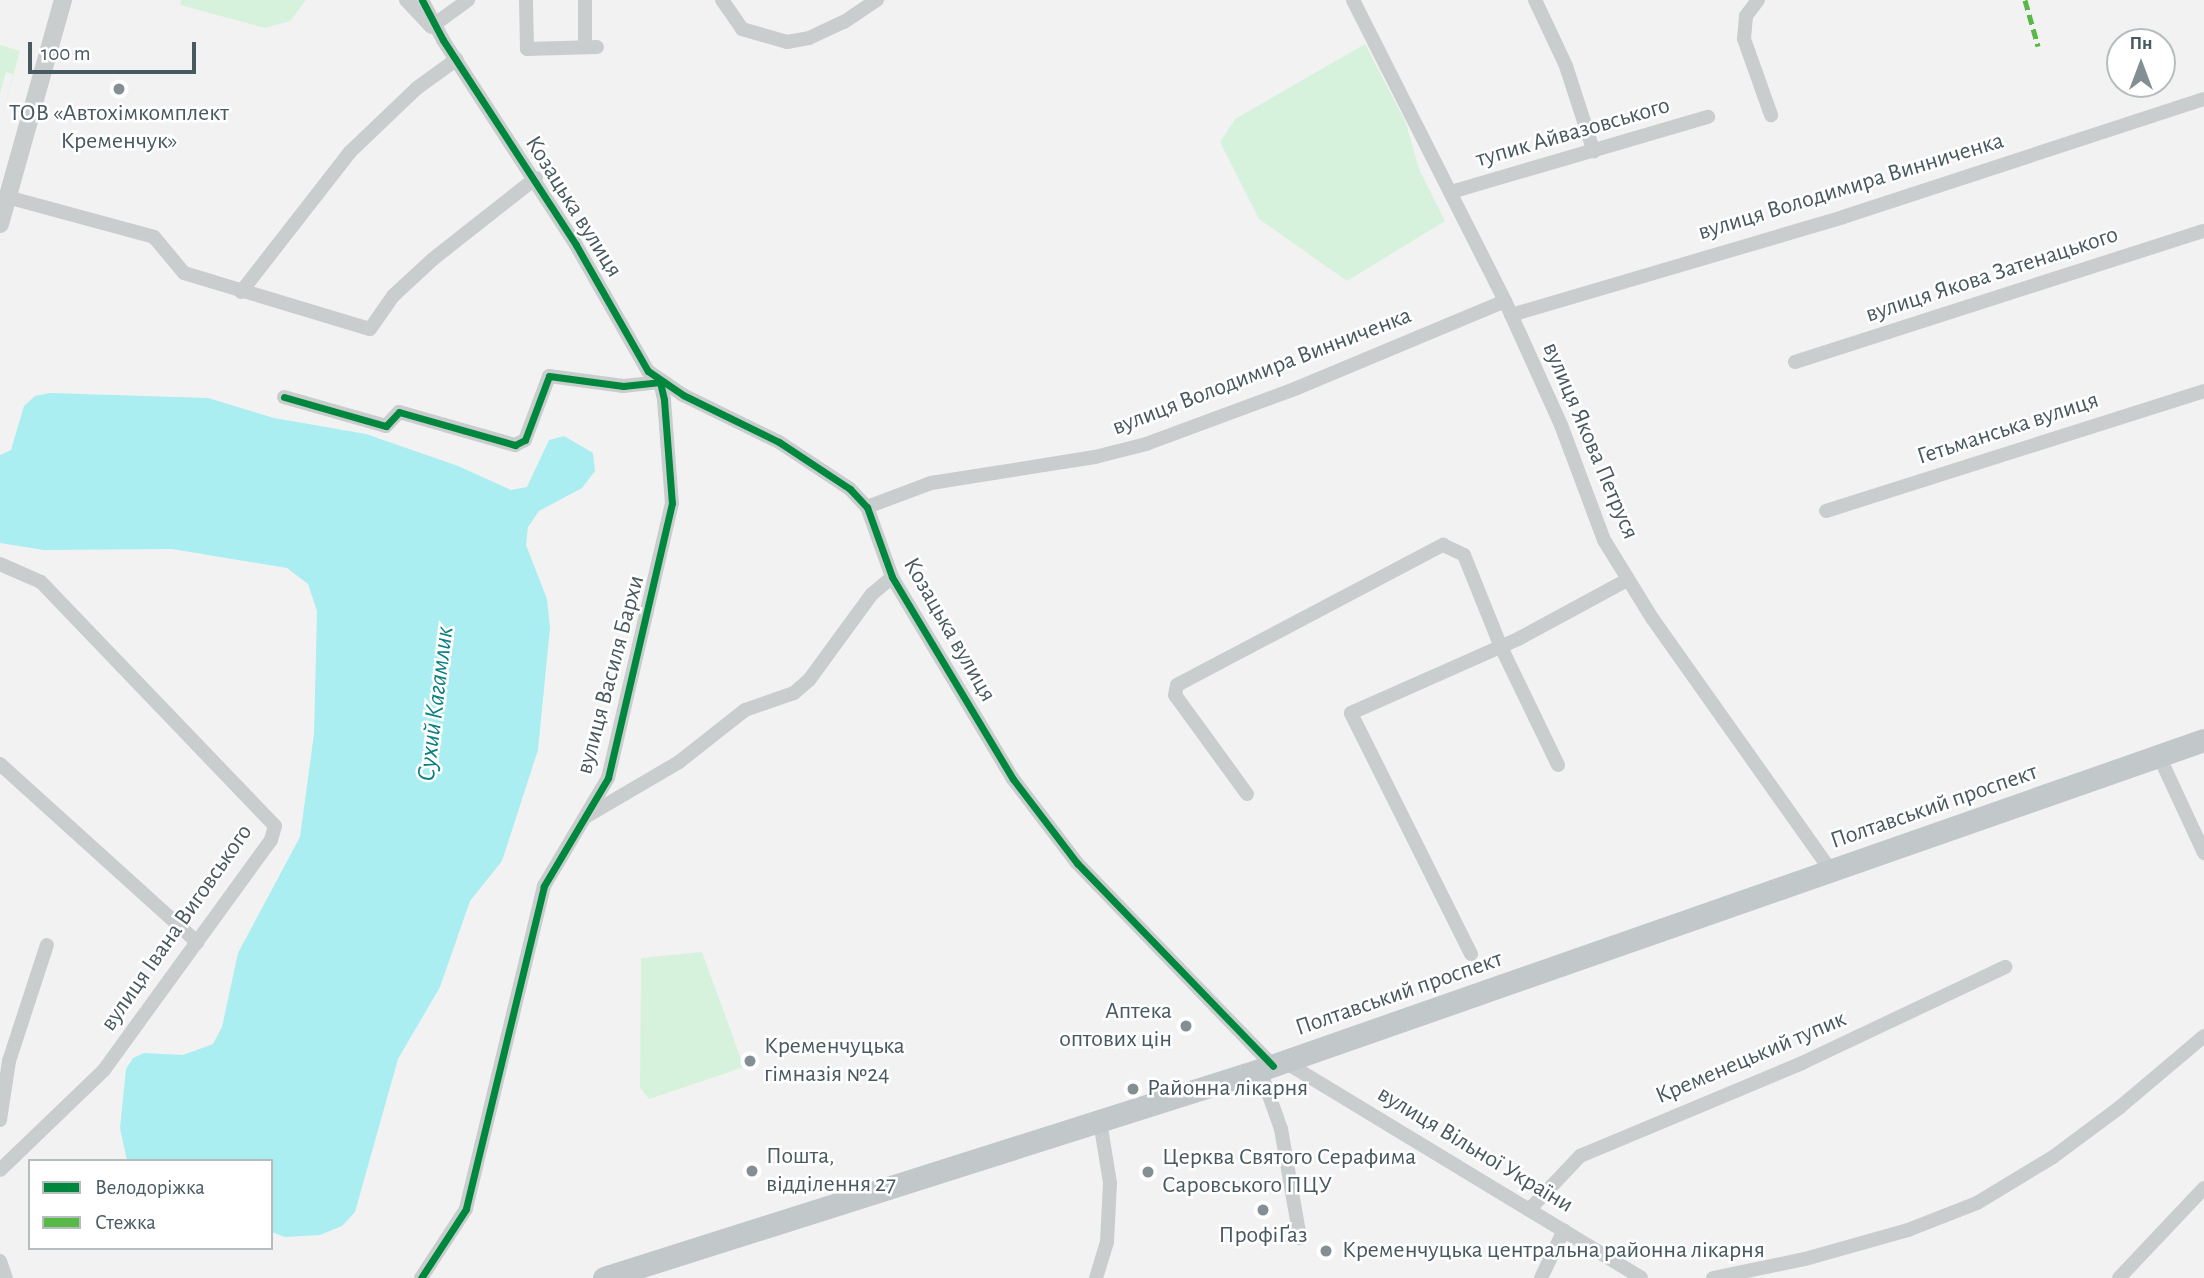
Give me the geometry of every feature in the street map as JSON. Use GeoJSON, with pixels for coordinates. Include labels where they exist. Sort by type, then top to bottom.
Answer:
{"type":"FeatureCollection","features":[{"type":"Feature","properties":{"kind":"highway","name":"Полтавський проспект"},"geometry":{"type":"LineString","coordinates":[[604,1278],[1273,1066],[2204,740]]}},
{"type":"Feature","properties":{"kind":"street"},"geometry":{"type":"LineString","coordinates":[[0,224],[63,0]]}},
{"type":"Feature","properties":{"kind":"street","name":"Козацька вулиця"},"geometry":{"type":"LineString","coordinates":[[406,0],[457,59],[536,178],[648,371],[660,382],[779,442],[850,489],[867,507],[892,577],[1013,779],[1077,863],[1273,1066]]}},
{"type":"Feature","properties":{"kind":"street","name":"Козацька вулиця"},"geometry":{"type":"LineString","coordinates":[[422,0],[443,40]]}},
{"type":"Feature","properties":{"kind":"street"},"geometry":{"type":"LineString","coordinates":[[435,24],[468,0]]}},
{"type":"Feature","properties":{"kind":"street"},"geometry":{"type":"LineString","coordinates":[[526,0],[527,49],[591,47],[585,0]]}},
{"type":"Feature","properties":{"kind":"street"},"geometry":{"type":"LineString","coordinates":[[722,0],[742,29],[787,42],[809,38],[877,0]]}},
{"type":"Feature","properties":{"kind":"street","name":"вулиця Якова Петруся"},"geometry":{"type":"LineString","coordinates":[[1353,0],[1505,301],[1561,425],[1604,540],[1627,580],[1831,871]]}},
{"type":"Feature","properties":{"kind":"street"},"geometry":{"type":"LineString","coordinates":[[1535,0],[1566,66],[1594,152]]}},
{"type":"Feature","properties":{"kind":"street"},"geometry":{"type":"LineString","coordinates":[[1758,0],[1746,16],[1744,39],[1771,115]]}},
{"type":"Feature","properties":{"kind":"street"},"geometry":{"type":"LineString","coordinates":[[241,292],[356,145],[417,88],[457,59]]}},
{"type":"Feature","properties":{"kind":"street","name":"вулиця Володимира Винниченка"},"geometry":{"type":"LineString","coordinates":[[1511,316],[1843,217],[2204,99]]}},
{"type":"Feature","properties":{"kind":"street","name":"тупик Айвазовського"},"geometry":{"type":"LineString","coordinates":[[1451,192],[1708,117]]}},
{"type":"Feature","properties":{"kind":"street"},"geometry":{"type":"LineString","coordinates":[[8,197],[154,237],[184,273],[370,328],[393,296],[433,259],[536,178]]}},
{"type":"Feature","properties":{"kind":"street","name":"вулиця Якова Затенацького"},"geometry":{"type":"LineString","coordinates":[[1795,362],[2204,231]]}},
{"type":"Feature","properties":{"kind":"street","name":"вулиця Володимира Винниченка"},"geometry":{"type":"LineString","coordinates":[[867,507],[931,483],[1014,472],[1146,444],[1297,388],[1505,301]]}},
{"type":"Feature","properties":{"kind":"street"},"geometry":{"type":"LineString","coordinates":[[284,397],[386,426],[399,412],[515,445],[525,440],[549,376],[623,386],[660,382]]}},
{"type":"Feature","properties":{"kind":"street","name":"вулиця Василя Бархи"},"geometry":{"type":"LineString","coordinates":[[421,1278],[466,1209],[536,909],[552,868],[608,778],[667,539],[673,472],[660,382]]}},
{"type":"Feature","properties":{"kind":"street","name":"Гетьманська вулиця"},"geometry":{"type":"LineString","coordinates":[[1826,511],[2204,391]]}},
{"type":"Feature","properties":{"kind":"street"},"geometry":{"type":"LineString","coordinates":[[1247,794],[1175,695],[1177,685],[1443,545],[1464,555],[1501,647],[1558,765]]}},
{"type":"Feature","properties":{"kind":"street","name":"вулиця Івана Виговського"},"geometry":{"type":"LineString","coordinates":[[0,1170],[104,1070],[271,840],[275,825],[41,582],[6,565]]}},
{"type":"Feature","properties":{"kind":"street"},"geometry":{"type":"LineString","coordinates":[[586,817],[698,749],[745,710],[794,693],[809,680],[872,594],[892,577]]}},
{"type":"Feature","properties":{"kind":"street"},"geometry":{"type":"LineString","coordinates":[[1471,954],[1351,713],[1408,684],[1501,647],[1627,580]]}},
{"type":"Feature","properties":{"kind":"street"},"geometry":{"type":"LineString","coordinates":[[2159,756],[2204,853]]}},
{"type":"Feature","properties":{"kind":"street"},"geometry":{"type":"LineString","coordinates":[[0,764],[197,942]]}},
{"type":"Feature","properties":{"kind":"street"},"geometry":{"type":"LineString","coordinates":[[0,1120],[9,1061],[47,946]]}},
{"type":"Feature","properties":{"kind":"street","name":"Кременецький тупик"},"geometry":{"type":"LineString","coordinates":[[1529,1210],[1580,1156],[1802,1063],[2005,967]]}},
{"type":"Feature","properties":{"kind":"street"},"geometry":{"type":"LineString","coordinates":[[1713,1278],[1805,1259],[1908,1230],[1977,1203],[2053,1157],[2120,1107],[2204,1036]]}},
{"type":"Feature","properties":{"kind":"street"},"geometry":{"type":"LineString","coordinates":[[1273,1066],[1300,1237]]}},
{"type":"Feature","properties":{"kind":"street","name":"вулиця Вільної України"},"geometry":{"type":"LineString","coordinates":[[1273,1066],[1564,1230],[1641,1278]]}},
{"type":"Feature","properties":{"kind":"street"},"geometry":{"type":"LineString","coordinates":[[1096,1278],[1107,1242],[1110,1183],[1100,1121]]}},
{"type":"Feature","properties":{"kind":"street"},"geometry":{"type":"LineString","coordinates":[[2119,1278],[2204,1188]]}},
{"type":"Feature","properties":{"kind":"street"},"geometry":{"type":"LineString","coordinates":[[1541,1278],[1564,1230]]}},
{"type":"Feature","properties":{"kind":"street"},"geometry":{"type":"LineString","coordinates":[[0,1261],[6,1278]]}},
{"type":"Feature","properties":{"kind":"green space"},"geometry":{"type":"Polygon","coordinates":[[[181,0],[306,0],[290,21],[265,28],[180,5],[181,0]]]}},
{"type":"Feature","properties":{"kind":"green space"},"geometry":{"type":"Polygon","coordinates":[[[1365,44],[1406,123],[1419,169],[1445,221],[1347,281],[1259,219],[1220,142],[1235,119],[1365,44]]]}},
{"type":"Feature","properties":{"kind":"green space"},"geometry":{"type":"Polygon","coordinates":[[[0,45],[20,51],[0,124],[13,74],[6,72],[0,93],[0,45]]]}},
{"type":"Feature","properties":{"kind":"green space"},"geometry":{"type":"Polygon","coordinates":[[[702,952],[744,1067],[649,1099],[640,1088],[641,958],[702,952]]]}},
{"type":"Feature","properties":{"kind":"water","name":"Сухий Кагамлик"},"geometry":{"type":"Polygon","coordinates":[[[50,393],[208,398],[274,418],[366,434],[458,466],[511,490],[527,487],[549,440],[564,436],[593,453],[595,471],[582,488],[539,511],[528,527],[526,545],[547,599],[550,628],[538,750],[502,861],[470,901],[440,987],[398,1059],[355,1212],[342,1226],[320,1235],[285,1237],[273,1233],[273,1159],[127,1159],[120,1128],[126,1069],[133,1058],[144,1053],[183,1055],[213,1044],[222,1027],[238,953],[300,837],[314,734],[317,611],[308,584],[287,568],[172,549],[44,550],[0,543],[0,455],[11,450],[24,406],[35,396],[50,393]]]}},
{"type":"Feature","properties":{"kind":"marked path"},"geometry":{"type":"LineString","coordinates":[[2025,0],[2038,46]]}},
{"type":"Feature","properties":{"kind":"cycle path"},"geometry":{"type":"LineString","coordinates":[[422,0],[443,40],[576,245],[648,371],[683,395],[779,442],[850,489],[867,507],[892,577],[1013,779],[1077,863],[1273,1066]]}},
{"type":"Feature","properties":{"kind":"cycle path"},"geometry":{"type":"LineString","coordinates":[[284,397],[386,426],[399,412],[515,445],[525,440],[549,376],[623,386],[660,382],[664,400],[672,503],[608,778],[544,886],[466,1209],[421,1278]]}},
{"type":"Feature","properties":{"kind":"place","name":"ТОВ «Автохімкомплект Кременчук»"},"geometry":{"type":"Point","coordinates":[119,89]}},
{"type":"Feature","properties":{"kind":"place","name":"Аптека оптових цін"},"geometry":{"type":"Point","coordinates":[1186,1026]}},
{"type":"Feature","properties":{"kind":"place","name":"Кременчуцька гімназія №24"},"geometry":{"type":"Point","coordinates":[750,1061]}},
{"type":"Feature","properties":{"kind":"place","name":"Районна лікарня"},"geometry":{"type":"Point","coordinates":[1133,1089]}},
{"type":"Feature","properties":{"kind":"place","name":"Пошта, відділення 27"},"geometry":{"type":"Point","coordinates":[752,1171]}},
{"type":"Feature","properties":{"kind":"place","name":"Церква Святого Серафима Саровського ПЦУ"},"geometry":{"type":"Point","coordinates":[1148,1172]}},
{"type":"Feature","properties":{"kind":"place","name":"ПрофіҐаз"},"geometry":{"type":"Point","coordinates":[1263,1210]}},
{"type":"Feature","properties":{"kind":"place","name":"Кременчуцька центральна районна лікарня"},"geometry":{"type":"Point","coordinates":[1326,1251]}}]}
